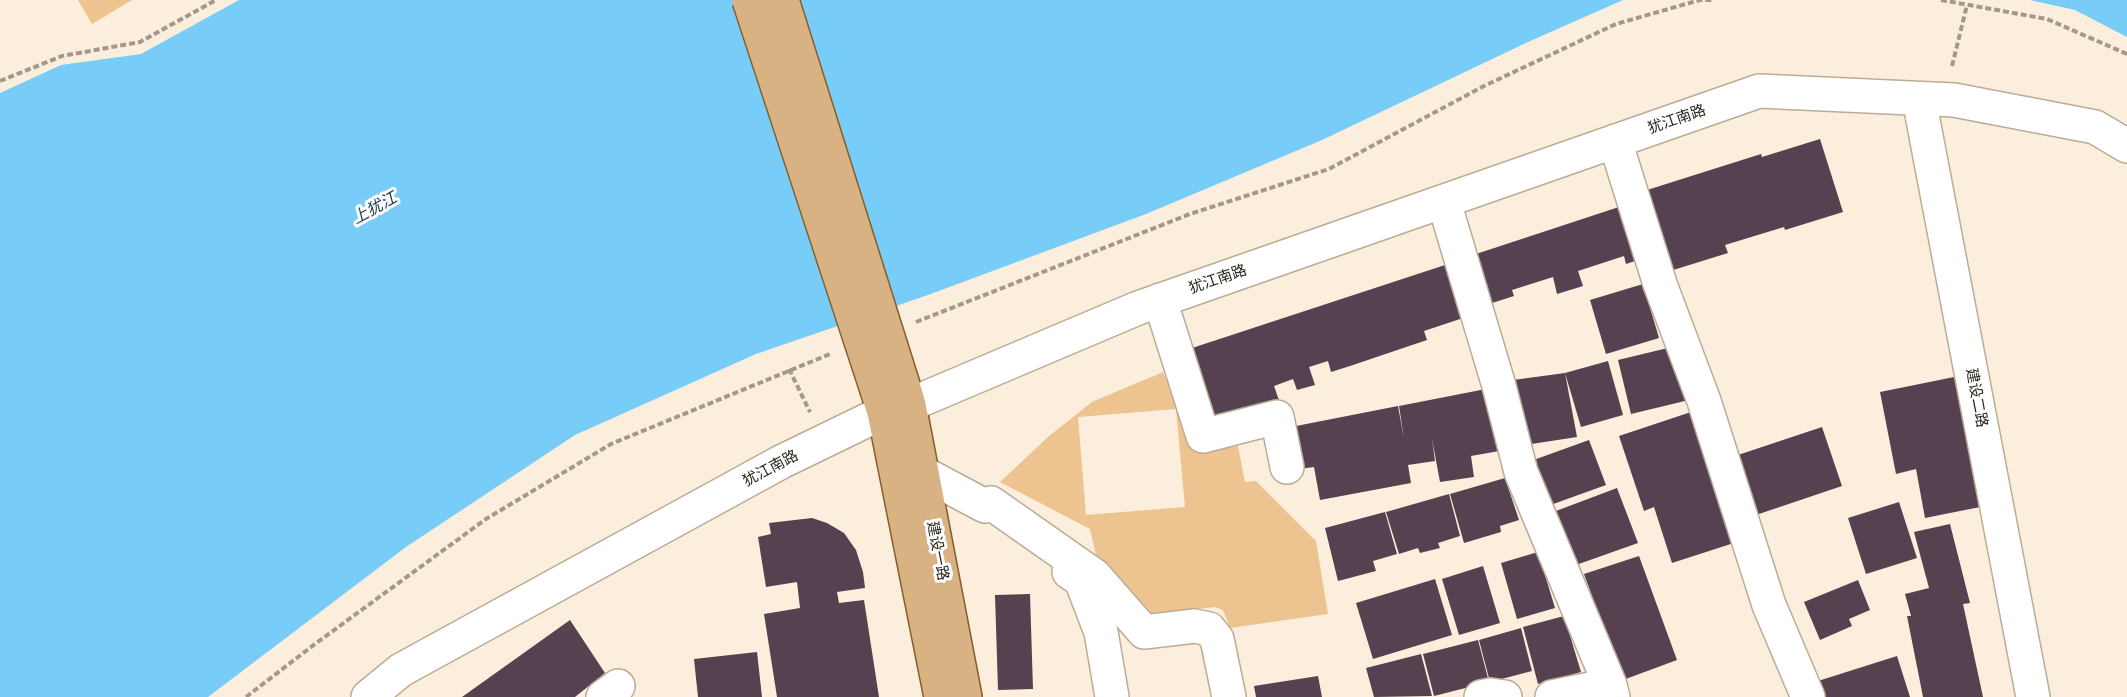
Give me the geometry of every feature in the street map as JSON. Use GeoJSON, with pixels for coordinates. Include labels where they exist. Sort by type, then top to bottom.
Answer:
{"type":"FeatureCollection","features":[{"type":"Feature","properties":{"kind":"main road"},"geometry":{"type":"LineString","coordinates":[[749,0],[893,398]]}},
{"type":"Feature","properties":{"kind":"main road"},"geometry":{"type":"LineString","coordinates":[[782,0],[893,398],[941,697]]}},
{"type":"Feature","properties":{"kind":"main road","name":"建设一路"},"geometry":{"type":"LineString","coordinates":[[893,398],[923,473],[965,697]]}},
{"type":"Feature","properties":{"kind":"street","name":"犹江南路"},"geometry":{"type":"LineString","coordinates":[[368,697],[411,664],[781,462],[893,398],[1160,300],[1759,91],[1953,100],[2095,127],[2127,146]]}},
{"type":"Feature","properties":{"kind":"street","name":"建设二路"},"geometry":{"type":"LineString","coordinates":[[1919,99],[2033,697]]}},
{"type":"Feature","properties":{"kind":"street"},"geometry":{"type":"LineString","coordinates":[[1616,141],[1660,284],[1704,401],[1769,605],[1808,697]]}},
{"type":"Feature","properties":{"kind":"street"},"geometry":{"type":"LineString","coordinates":[[1444,202],[1521,472],[1612,691],[1552,697]]}},
{"type":"Feature","properties":{"kind":"street"},"geometry":{"type":"LineString","coordinates":[[1160,300],[1203,436],[1277,417],[1287,466]]}},
{"type":"Feature","properties":{"kind":"street"},"geometry":{"type":"LineString","coordinates":[[923,473],[985,506],[987,515],[1081,580],[1101,632],[1112,697]]}},
{"type":"Feature","properties":{"kind":"street"},"geometry":{"type":"LineString","coordinates":[[985,506],[992,503],[1095,576],[1144,632]]}},
{"type":"Feature","properties":{"kind":"street"},"geometry":{"type":"LineString","coordinates":[[1106,660],[1120,638],[1144,632],[1195,626],[1209,629],[1217,639],[1229,697]]}},
{"type":"Feature","properties":{"kind":"street"},"geometry":{"type":"LineString","coordinates":[[1481,697],[1491,694],[1505,697]]}},
{"type":"Feature","properties":{"kind":"path"},"geometry":{"type":"LineString","coordinates":[[0,81],[62,56],[140,42],[216,0]]}},
{"type":"Feature","properties":{"kind":"path"},"geometry":{"type":"LineString","coordinates":[[912,324],[1190,214],[1329,169],[1484,86],[1616,24],[1701,0],[1714,0]]}},
{"type":"Feature","properties":{"kind":"path"},"geometry":{"type":"LineString","coordinates":[[1941,0],[2047,19],[2127,54]]}},
{"type":"Feature","properties":{"kind":"path"},"geometry":{"type":"LineString","coordinates":[[1952,68],[1967,5]]}},
{"type":"Feature","properties":{"kind":"path"},"geometry":{"type":"LineString","coordinates":[[246,697],[496,513],[611,444],[789,369],[833,353]]}},
{"type":"Feature","properties":{"kind":"path"},"geometry":{"type":"LineString","coordinates":[[789,369],[812,415]]}},
{"type":"Feature","properties":{"kind":"shaded area"},"geometry":{"type":"Polygon","coordinates":[[[78,0],[132,0],[92,24],[78,0]]]}},
{"type":"Feature","properties":{"kind":"shaded area"},"geometry":{"type":"Polygon","coordinates":[[[1163,372],[1197,452],[1238,446],[1245,482],[1256,481],[1316,541],[1328,614],[1230,628],[1223,610],[1215,607],[1147,615],[1098,564],[1090,529],[1000,482],[1048,437],[1092,402],[1163,372]],[[1176,409],[1078,417],[1086,515],[1185,507],[1176,409]]]}},
{"type":"Feature","properties":{"kind":"water","name":"上犹江"},"geometry":{"type":"Polygon","coordinates":[[[239,0],[1623,0],[1528,42],[1322,140],[1146,214],[928,295],[756,354],[575,435],[406,547],[208,697],[0,697],[0,93],[61,65],[141,54],[239,0]]]}},
{"type":"Feature","properties":{"kind":"water"},"geometry":{"type":"Polygon","coordinates":[[[2030,0],[2127,0],[2127,37],[2075,10],[2030,0]]]}},
{"type":"Feature","properties":{"kind":"building"},"geometry":{"type":"Polygon","coordinates":[[[1820,139],[1843,212],[1725,245],[1728,253],[1670,271],[1644,191],[1761,154],[1762,157],[1820,139]]]}},
{"type":"Feature","properties":{"kind":"building"},"geometry":{"type":"Polygon","coordinates":[[[1628,204],[1644,258],[1626,264],[1624,256],[1578,271],[1583,286],[1557,294],[1553,277],[1512,290],[1514,296],[1489,304],[1473,255],[1628,204]]]}},
{"type":"Feature","properties":{"kind":"building"},"geometry":{"type":"Polygon","coordinates":[[[1445,265],[1463,318],[1424,331],[1427,340],[1350,366],[1331,372],[1328,361],[1309,367],[1315,385],[1297,390],[1293,379],[1274,386],[1281,406],[1211,427],[1186,350],[1445,265]]]}},
{"type":"Feature","properties":{"kind":"building"},"geometry":{"type":"Polygon","coordinates":[[[1643,284],[1659,338],[1606,354],[1590,300],[1643,284]]]}},
{"type":"Feature","properties":{"kind":"building"},"geometry":{"type":"Polygon","coordinates":[[[1676,346],[1689,400],[1631,414],[1618,360],[1676,346]]]}},
{"type":"Feature","properties":{"kind":"building"},"geometry":{"type":"Polygon","coordinates":[[[1608,361],[1623,415],[1581,427],[1565,373],[1608,361]]]}},
{"type":"Feature","properties":{"kind":"building"},"geometry":{"type":"Polygon","coordinates":[[[1565,373],[1577,437],[1525,445],[1513,380],[1565,373]]]}},
{"type":"Feature","properties":{"kind":"building"},"geometry":{"type":"Polygon","coordinates":[[[1959,376],[1985,506],[1925,518],[1916,469],[1896,474],[1880,392],[1959,376]]]}},
{"type":"Feature","properties":{"kind":"building"},"geometry":{"type":"Polygon","coordinates":[[[1491,388],[1505,450],[1471,456],[1474,477],[1440,482],[1432,439],[1435,461],[1408,465],[1411,483],[1320,500],[1314,467],[1299,469],[1291,427],[1398,406],[1404,439],[1399,406],[1491,388]]]}},
{"type":"Feature","properties":{"kind":"building"},"geometry":{"type":"Polygon","coordinates":[[[1700,409],[1743,540],[1672,563],[1654,507],[1644,511],[1619,436],[1700,409]]]}},
{"type":"Feature","properties":{"kind":"building"},"geometry":{"type":"Polygon","coordinates":[[[1822,427],[1842,486],[1753,516],[1732,457],[1822,427]]]}},
{"type":"Feature","properties":{"kind":"building"},"geometry":{"type":"Polygon","coordinates":[[[1589,440],[1606,485],[1545,507],[1528,462],[1589,440]]]}},
{"type":"Feature","properties":{"kind":"building"},"geometry":{"type":"Polygon","coordinates":[[[1505,478],[1519,520],[1500,526],[1501,532],[1464,543],[1450,494],[1505,478]]]}},
{"type":"Feature","properties":{"kind":"building"},"geometry":{"type":"Polygon","coordinates":[[[1617,488],[1638,543],[1576,565],[1556,511],[1617,488]]]}},
{"type":"Feature","properties":{"kind":"building"},"geometry":{"type":"Polygon","coordinates":[[[1449,494],[1460,536],[1438,543],[1440,548],[1420,553],[1418,548],[1399,554],[1386,512],[1449,494]]]}},
{"type":"Feature","properties":{"kind":"building"},"geometry":{"type":"Polygon","coordinates":[[[1899,502],[1917,558],[1866,574],[1848,518],[1899,502]]]}},
{"type":"Feature","properties":{"kind":"building"},"geometry":{"type":"Polygon","coordinates":[[[1385,512],[1397,554],[1373,561],[1376,571],[1338,581],[1325,528],[1385,512]]]}},
{"type":"Feature","properties":{"kind":"building"},"geometry":{"type":"Polygon","coordinates":[[[812,518],[827,523],[844,533],[856,550],[865,588],[837,592],[839,603],[864,600],[879,697],[777,697],[764,614],[800,608],[797,582],[766,587],[758,537],[771,534],[769,523],[812,518]]]}},
{"type":"Feature","properties":{"kind":"building"},"geometry":{"type":"Polygon","coordinates":[[[1950,524],[1970,603],[1963,604],[1983,697],[1923,697],[1907,616],[1911,616],[1905,594],[1929,588],[1914,532],[1950,524]]]}},
{"type":"Feature","properties":{"kind":"building"},"geometry":{"type":"Polygon","coordinates":[[[1538,552],[1555,608],[1517,619],[1501,563],[1538,552]]]}},
{"type":"Feature","properties":{"kind":"building"},"geometry":{"type":"Polygon","coordinates":[[[1639,556],[1677,660],[1623,680],[1584,574],[1639,556]]]}},
{"type":"Feature","properties":{"kind":"building"},"geometry":{"type":"Polygon","coordinates":[[[1483,566],[1500,623],[1459,635],[1442,579],[1483,566]]]}},
{"type":"Feature","properties":{"kind":"building"},"geometry":{"type":"Polygon","coordinates":[[[1435,579],[1452,635],[1373,659],[1356,603],[1435,579]]]}},
{"type":"Feature","properties":{"kind":"building"},"geometry":{"type":"Polygon","coordinates":[[[1858,580],[1870,610],[1849,619],[1852,626],[1820,640],[1804,602],[1858,580]]]}},
{"type":"Feature","properties":{"kind":"building"},"geometry":{"type":"Polygon","coordinates":[[[1030,594],[1033,689],[998,690],[995,595],[1030,594]]]}},
{"type":"Feature","properties":{"kind":"building"},"geometry":{"type":"Polygon","coordinates":[[[1564,616],[1581,672],[1538,684],[1523,627],[1564,616]]]}},
{"type":"Feature","properties":{"kind":"building"},"geometry":{"type":"Polygon","coordinates":[[[570,620],[605,673],[575,697],[462,697],[570,620]]]}},
{"type":"Feature","properties":{"kind":"building"},"geometry":{"type":"Polygon","coordinates":[[[1521,628],[1532,671],[1490,682],[1479,640],[1521,628]]]}},
{"type":"Feature","properties":{"kind":"building"},"geometry":{"type":"Polygon","coordinates":[[[1478,640],[1489,682],[1434,696],[1423,654],[1478,640]]]}},
{"type":"Feature","properties":{"kind":"building"},"geometry":{"type":"Polygon","coordinates":[[[757,652],[762,697],[698,697],[694,659],[757,652]]]}},
{"type":"Feature","properties":{"kind":"building"},"geometry":{"type":"Polygon","coordinates":[[[1421,654],[1432,696],[1374,697],[1366,668],[1421,654]]]}},
{"type":"Feature","properties":{"kind":"building"},"geometry":{"type":"Polygon","coordinates":[[[1897,656],[1910,697],[1823,697],[1818,681],[1897,656]]]}},
{"type":"Feature","properties":{"kind":"building"},"geometry":{"type":"Polygon","coordinates":[[[1318,676],[1322,697],[1256,697],[1254,686],[1318,676]]]}}]}
